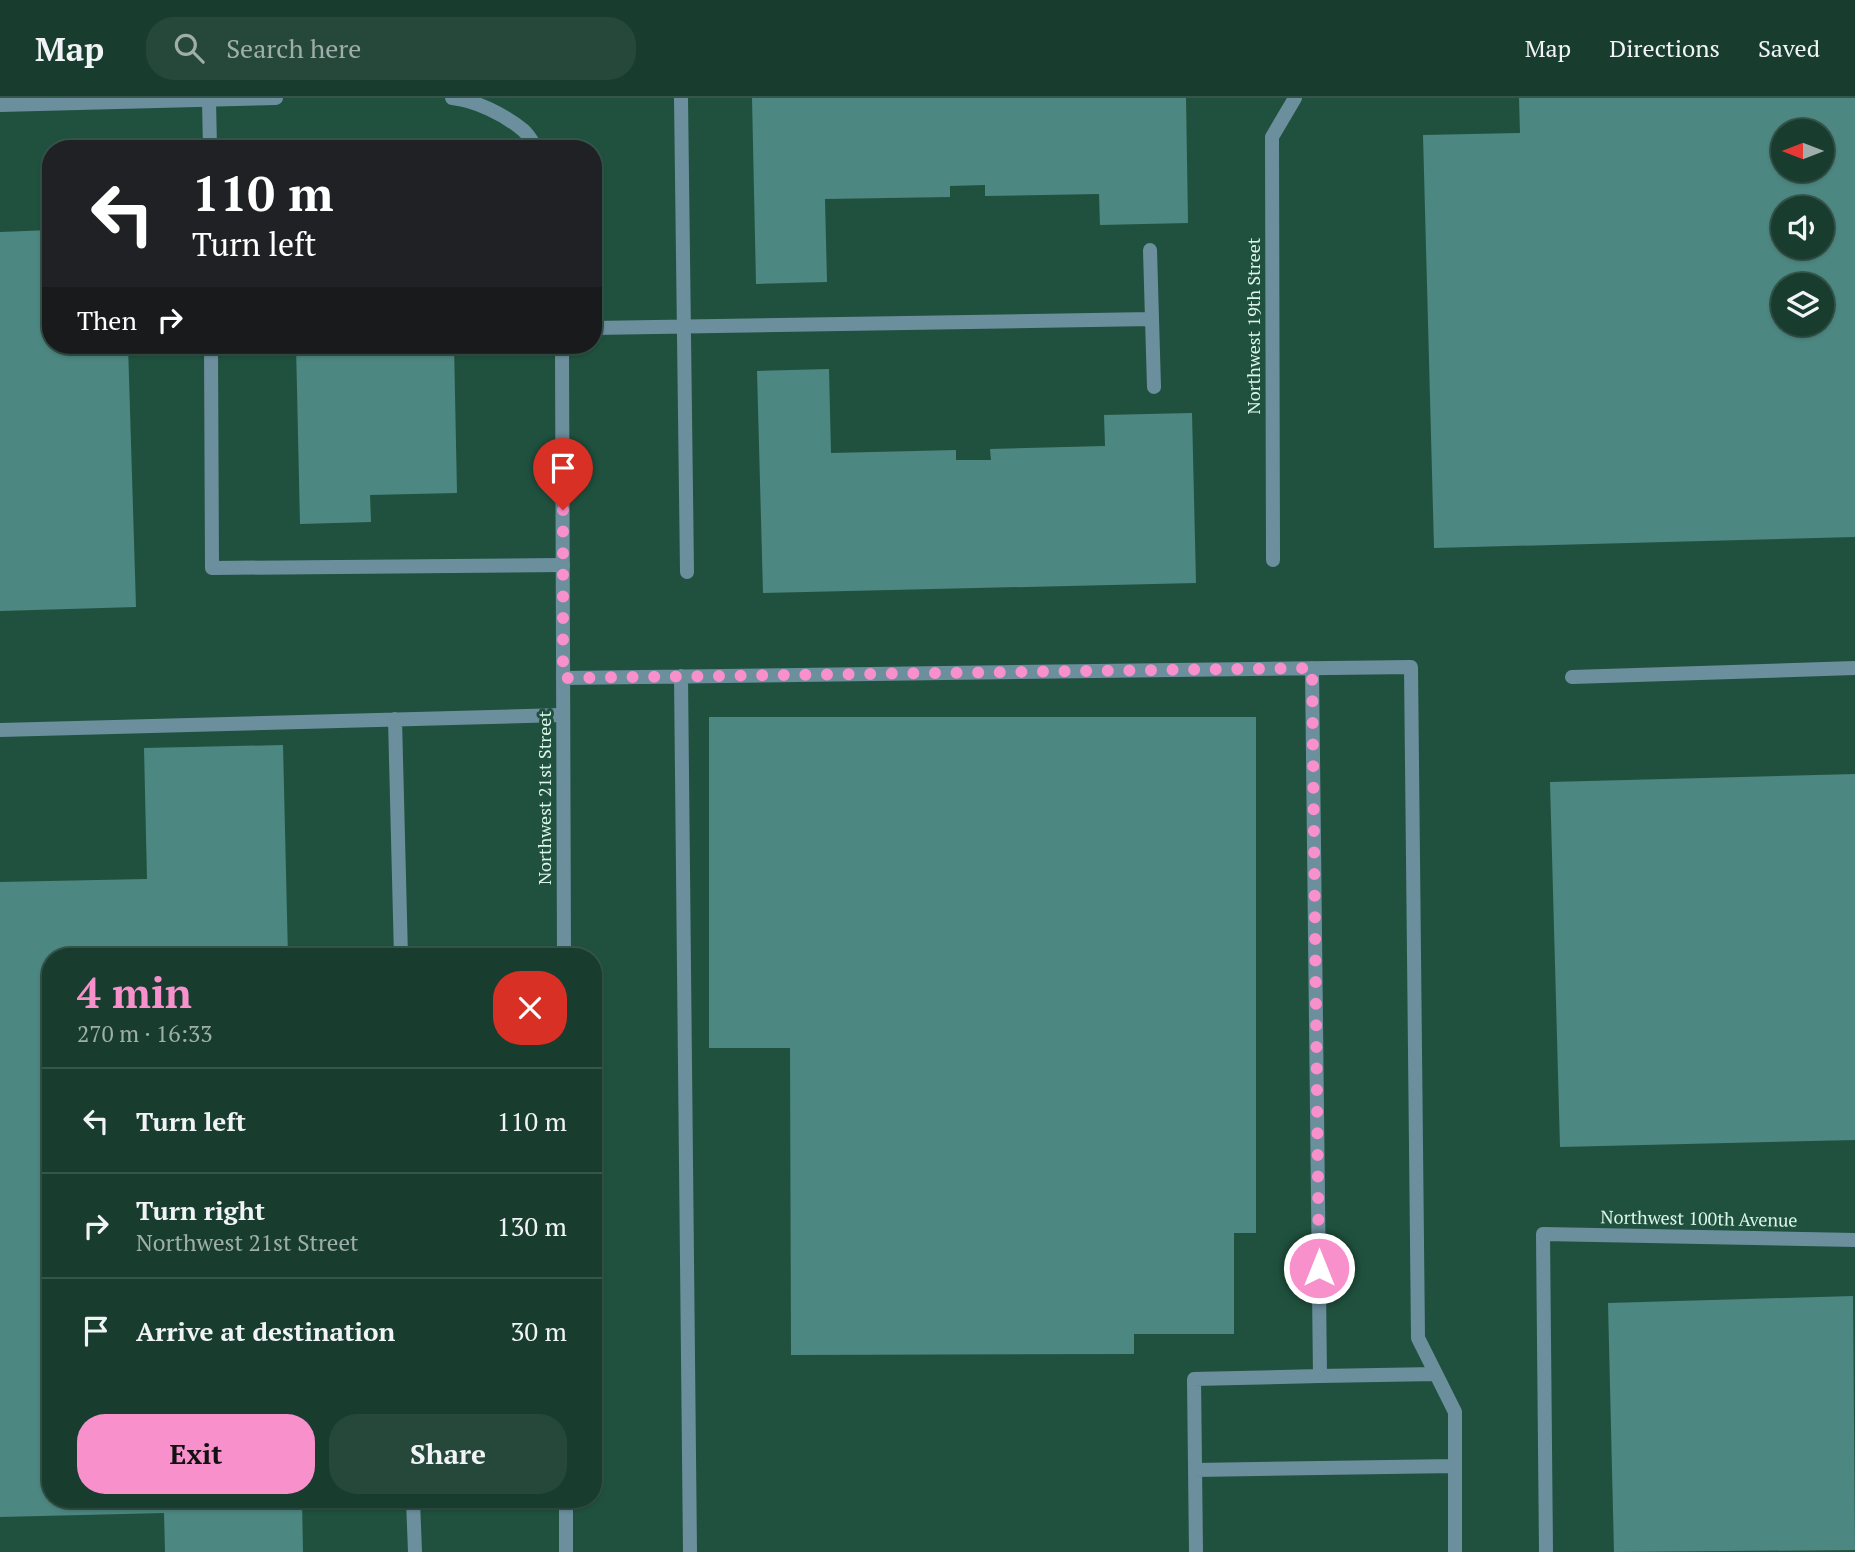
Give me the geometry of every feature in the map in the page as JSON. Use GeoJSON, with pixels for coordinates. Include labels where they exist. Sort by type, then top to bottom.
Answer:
{"type":"FeatureCollection","features":[{"type":"Feature","properties":{"kind":"street"},"geometry":{"type":"LineString","coordinates":[[0,105],[276,98]]}},
{"type":"Feature","properties":{"kind":"street"},"geometry":{"type":"LineString","coordinates":[[452,98],[463,99],[497,114],[525,131],[531,140]]}},
{"type":"Feature","properties":{"kind":"street"},"geometry":{"type":"LineString","coordinates":[[681,98],[687,572]]}},
{"type":"Feature","properties":{"kind":"street","name":"Northwest 19th Street"},"geometry":{"type":"LineString","coordinates":[[1273,560],[1272,137],[1295,98]]}},
{"type":"Feature","properties":{"kind":"street"},"geometry":{"type":"LineString","coordinates":[[209,100],[210,140]]}},
{"type":"Feature","properties":{"kind":"street"},"geometry":{"type":"LineString","coordinates":[[1150,250],[1154,387]]}},
{"type":"Feature","properties":{"kind":"street"},"geometry":{"type":"LineString","coordinates":[[602,328],[1152,319]]}},
{"type":"Feature","properties":{"kind":"street"},"geometry":{"type":"LineString","coordinates":[[211,354],[212,568],[563,565]]}},
{"type":"Feature","properties":{"kind":"street","name":"Northwest 21st Street"},"geometry":{"type":"LineString","coordinates":[[562,354],[564,948]]}},
{"type":"Feature","properties":{"kind":"street"},"geometry":{"type":"LineString","coordinates":[[563,678],[1411,667],[1418,1338],[1455,1412],[1455,1552]]}},
{"type":"Feature","properties":{"kind":"street"},"geometry":{"type":"LineString","coordinates":[[1312,668],[1320,1376]]}},
{"type":"Feature","properties":{"kind":"street"},"geometry":{"type":"LineString","coordinates":[[1572,677],[1855,668]]}},
{"type":"Feature","properties":{"kind":"street"},"geometry":{"type":"LineString","coordinates":[[681,676],[690,1552]]}},
{"type":"Feature","properties":{"kind":"street"},"geometry":{"type":"LineString","coordinates":[[0,730],[563,715]]}},
{"type":"Feature","properties":{"kind":"street"},"geometry":{"type":"LineString","coordinates":[[395,719],[401,948]]}},
{"type":"Feature","properties":{"kind":"street","name":"Northwest 100th Avenue"},"geometry":{"type":"LineString","coordinates":[[1546,1552],[1543,1234],[1855,1241]]}},
{"type":"Feature","properties":{"kind":"street"},"geometry":{"type":"LineString","coordinates":[[1196,1552],[1194,1379],[1436,1374]]}},
{"type":"Feature","properties":{"kind":"street"},"geometry":{"type":"LineString","coordinates":[[1195,1470],[1455,1466]]}},
{"type":"Feature","properties":{"kind":"street"},"geometry":{"type":"LineString","coordinates":[[413,1508],[415,1552]]}},
{"type":"Feature","properties":{"kind":"street"},"geometry":{"type":"LineString","coordinates":[[566,1508],[566,1552]]}},
{"type":"Feature","properties":{"kind":"building"},"geometry":{"type":"Polygon","coordinates":[[[752,98],[1186,98],[1188,223],[1100,225],[1099,194],[985,196],[985,185],[950,186],[950,197],[825,199],[827,282],[756,284],[752,98]]]}},
{"type":"Feature","properties":{"kind":"building"},"geometry":{"type":"Polygon","coordinates":[[[1519,98],[1855,98],[1855,537],[1434,548],[1423,135],[1520,133],[1519,98]]]}},
{"type":"Feature","properties":{"kind":"building"},"geometry":{"type":"Polygon","coordinates":[[[42,230],[42,354],[128,354],[136,607],[0,611],[0,232],[42,230]]]}},
{"type":"Feature","properties":{"kind":"building"},"geometry":{"type":"Polygon","coordinates":[[[296,354],[454,354],[457,493],[370,495],[371,522],[300,524],[296,354]]]}},
{"type":"Feature","properties":{"kind":"building"},"geometry":{"type":"Polygon","coordinates":[[[829,369],[831,453],[956,450],[956,460],[991,460],[990,449],[1105,446],[1104,415],[1192,413],[1196,583],[763,593],[757,371],[829,369]]]}},
{"type":"Feature","properties":{"kind":"building"},"geometry":{"type":"Polygon","coordinates":[[[709,717],[1256,717],[1256,1233],[1234,1233],[1234,1334],[1134,1334],[1134,1354],[791,1355],[790,1048],[709,1048],[709,717]]]}},
{"type":"Feature","properties":{"kind":"building"},"geometry":{"type":"Polygon","coordinates":[[[283,745],[288,948],[42,948],[42,1508],[302,1508],[303,1552],[165,1552],[164,1513],[0,1517],[0,882],[147,879],[144,748],[283,745]]]}},
{"type":"Feature","properties":{"kind":"building"},"geometry":{"type":"Polygon","coordinates":[[[1855,774],[1855,1140],[1560,1147],[1550,782],[1855,774]]]}},
{"type":"Feature","properties":{"kind":"building"},"geometry":{"type":"Polygon","coordinates":[[[1853,1296],[1855,1550],[1614,1552],[1608,1303],[1853,1296]]]}},
{"type":"Feature","properties":{"kind":"route"},"geometry":{"type":"LineString","coordinates":[[563,510],[563,678],[1312,668],[1319,1268]]}}]}
